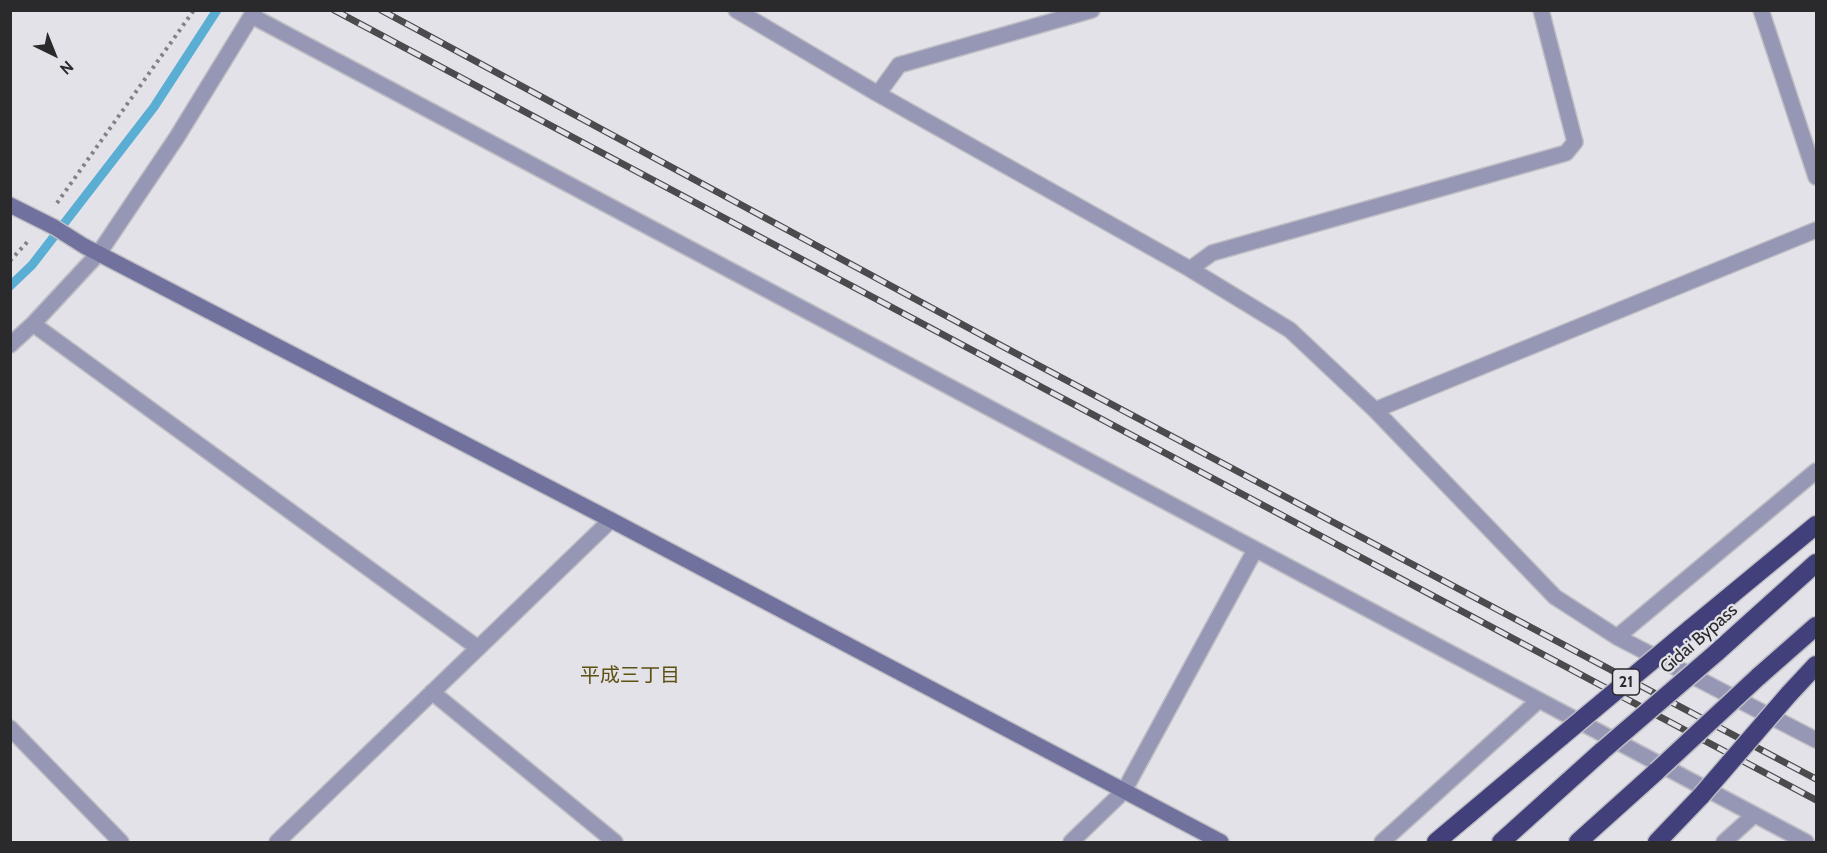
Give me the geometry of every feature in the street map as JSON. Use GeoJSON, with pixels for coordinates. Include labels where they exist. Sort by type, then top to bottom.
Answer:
{"type":"FeatureCollection","features":[{"type":"Feature","properties":{"kind":"highway","name":"21"},"geometry":{"type":"LineString","coordinates":[[1436,843],[1816,525]]}},
{"type":"Feature","properties":{"kind":"highway","name":"Gidai Bypass"},"geometry":{"type":"LineString","coordinates":[[1502,843],[1602,751],[1816,563]]}},
{"type":"Feature","properties":{"kind":"highway"},"geometry":{"type":"LineString","coordinates":[[1578,843],[1816,626]]}},
{"type":"Feature","properties":{"kind":"highway"},"geometry":{"type":"LineString","coordinates":[[1657,843],[1816,665]]}},
{"type":"Feature","properties":{"kind":"street"},"geometry":{"type":"LineString","coordinates":[[736,10],[878,94],[1190,269],[1290,330],[1375,410],[1555,597],[1617,637],[1816,740]]}},
{"type":"Feature","properties":{"kind":"street"},"geometry":{"type":"LineString","coordinates":[[878,94],[899,65],[1092,10]]}},
{"type":"Feature","properties":{"kind":"street"},"geometry":{"type":"LineString","coordinates":[[1190,269],[1212,254],[1566,153],[1575,142],[1541,10]]}},
{"type":"Feature","properties":{"kind":"street"},"geometry":{"type":"LineString","coordinates":[[1761,10],[1816,177]]}},
{"type":"Feature","properties":{"kind":"street"},"geometry":{"type":"LineString","coordinates":[[10,345],[33,324],[177,137],[254,13],[1806,843]]}},
{"type":"Feature","properties":{"kind":"street"},"geometry":{"type":"LineString","coordinates":[[10,205],[1221,843]]}},
{"type":"Feature","properties":{"kind":"street"},"geometry":{"type":"LineString","coordinates":[[1375,410],[1816,230]]}},
{"type":"Feature","properties":{"kind":"street"},"geometry":{"type":"LineString","coordinates":[[33,324],[478,648]]}},
{"type":"Feature","properties":{"kind":"street"},"geometry":{"type":"LineString","coordinates":[[1617,637],[1816,471]]}},
{"type":"Feature","properties":{"kind":"street"},"geometry":{"type":"LineString","coordinates":[[277,843],[611,520]]}},
{"type":"Feature","properties":{"kind":"street"},"geometry":{"type":"LineString","coordinates":[[1071,843],[1124,790],[1255,550]]}},
{"type":"Feature","properties":{"kind":"street"},"geometry":{"type":"LineString","coordinates":[[432,692],[615,843]]}},
{"type":"Feature","properties":{"kind":"street"},"geometry":{"type":"LineString","coordinates":[[1382,843],[1538,701]]}},
{"type":"Feature","properties":{"kind":"street"},"geometry":{"type":"LineString","coordinates":[[10,728],[121,843]]}},
{"type":"Feature","properties":{"kind":"street"},"geometry":{"type":"LineString","coordinates":[[1724,843],[1754,815]]}},
{"type":"Feature","properties":{"kind":"path"},"geometry":{"type":"LineString","coordinates":[[49,225],[194,10]]}},
{"type":"Feature","properties":{"kind":"waterway"},"geometry":{"type":"LineString","coordinates":[[10,286],[32,265],[154,107],[217,10]]}},
{"type":"Feature","properties":{"kind":"railway"},"geometry":{"type":"LineString","coordinates":[[334,10],[1816,800]]}},
{"type":"Feature","properties":{"kind":"railway"},"geometry":{"type":"LineString","coordinates":[[381,10],[1002,346],[1816,779]]}},
{"type":"Feature","properties":{"kind":"district","name":"平成三丁目"},"geometry":{"type":"Point","coordinates":[630,676]}}]}
